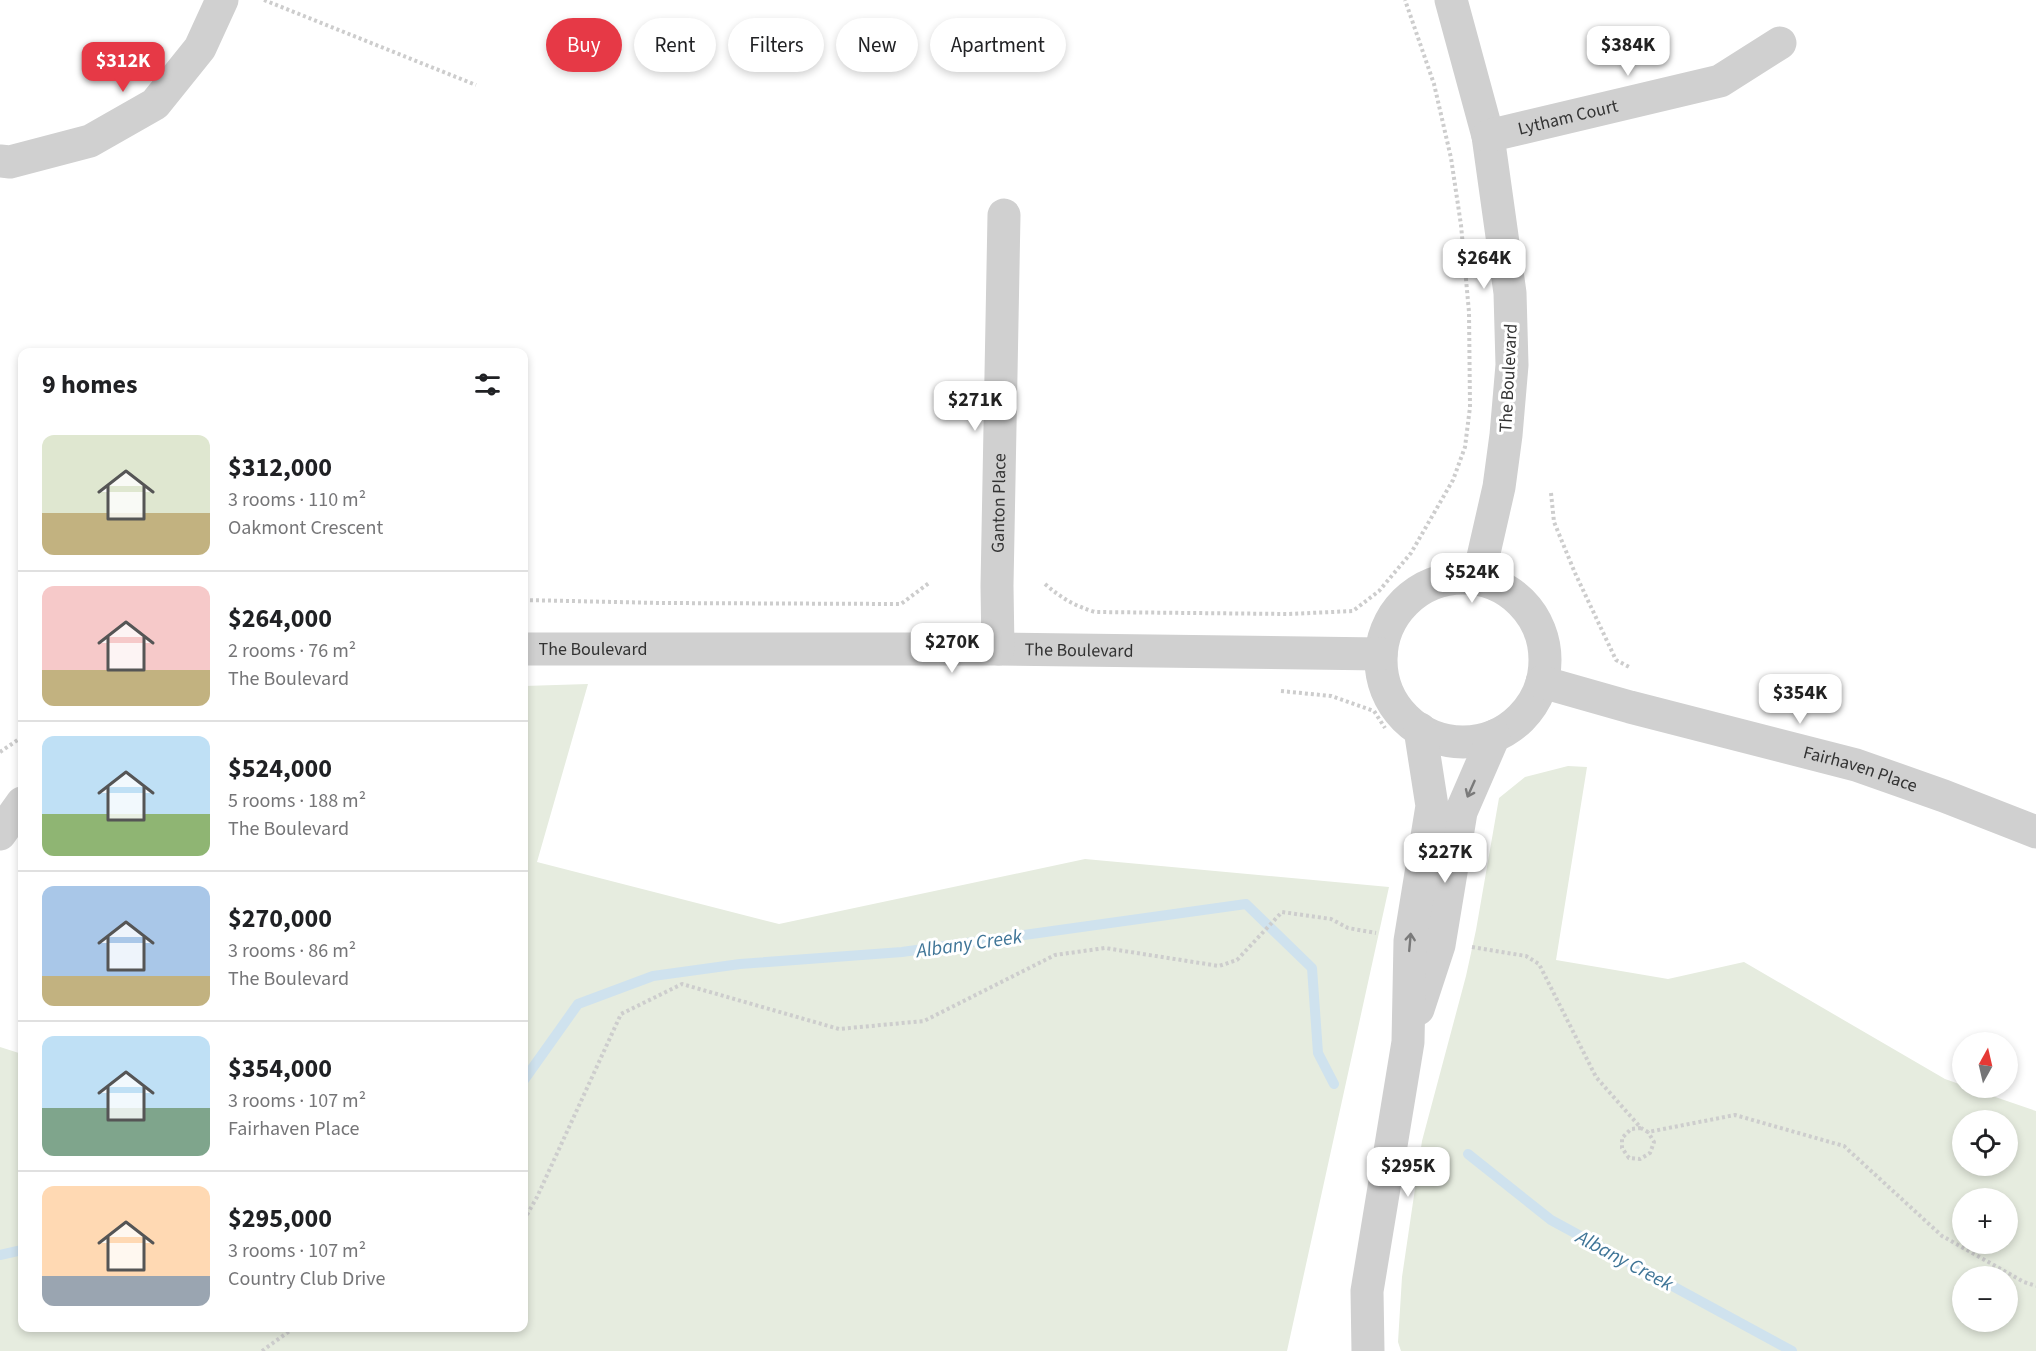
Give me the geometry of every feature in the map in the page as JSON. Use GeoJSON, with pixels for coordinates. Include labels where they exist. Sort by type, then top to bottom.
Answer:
{"type":"FeatureCollection","features":[{"type":"Feature","properties":{"kind":"street"},"geometry":{"type":"LineString","coordinates":[[0,161],[10,162],[90,141],[155,104],[200,48],[222,0]]}},
{"type":"Feature","properties":{"kind":"street","name":"The Boulevard"},"geometry":{"type":"LineString","coordinates":[[1451,0],[1488,136],[1510,293],[1512,365],[1506,435],[1499,487],[1478,579]]}},
{"type":"Feature","properties":{"kind":"street","name":"Lytham Court"},"geometry":{"type":"LineString","coordinates":[[1488,136],[1720,81],[1779,43]]}},
{"type":"Feature","properties":{"kind":"street","name":"Ganton Place"},"geometry":{"type":"LineString","coordinates":[[998,648],[1004,215]]}},
{"type":"Feature","properties":{"kind":"street"},"geometry":{"type":"LineString","coordinates":[[1464,578],[1478,579],[1509,592],[1522,603],[1533,616],[1540,632],[1545,664],[1542,682],[1529,708],[1519,719],[1494,736],[1465,742],[1438,737],[1420,729],[1407,719],[1392,700],[1383,678],[1381,654],[1383,640],[1394,615],[1413,595],[1437,582],[1464,578]]}},
{"type":"Feature","properties":{"kind":"street","name":"The Boulevard"},"geometry":{"type":"LineString","coordinates":[[528,649],[998,648],[1381,654]]}},
{"type":"Feature","properties":{"kind":"street","name":"Fairhaven Place"},"geometry":{"type":"LineString","coordinates":[[1542,682],[1856,765],[2036,832]]}},
{"type":"Feature","properties":{"kind":"street"},"geometry":{"type":"LineString","coordinates":[[1368,1351],[1367,1292],[1408,1042],[1410,941],[1432,806],[1420,729]]}},
{"type":"Feature","properties":{"kind":"street"},"geometry":{"type":"LineString","coordinates":[[1408,1042],[1439,945],[1461,812],[1494,736]]}},
{"type":"Feature","properties":{"kind":"street"},"geometry":{"type":"LineString","coordinates":[[0,811],[18,800]]}},
{"type":"Feature","properties":{"kind":"street"},"geometry":{"type":"LineString","coordinates":[[0,834],[18,809]]}},
{"type":"Feature","properties":{"kind":"path"},"geometry":{"type":"LineString","coordinates":[[264,0],[476,85]]}},
{"type":"Feature","properties":{"kind":"path"},"geometry":{"type":"LineString","coordinates":[[1046,584],[1059,596],[1076,606],[1095,612],[1289,614],[1353,611],[1379,591],[1416,545],[1453,480],[1465,447],[1470,407],[1469,312],[1461,225],[1451,158],[1434,84],[1405,0]]}},
{"type":"Feature","properties":{"kind":"path"},"geometry":{"type":"LineString","coordinates":[[1551,493],[1554,522],[1575,573],[1616,660],[1633,670]]}},
{"type":"Feature","properties":{"kind":"path"},"geometry":{"type":"LineString","coordinates":[[528,600],[901,604],[929,583]]}},
{"type":"Feature","properties":{"kind":"path"},"geometry":{"type":"LineString","coordinates":[[1281,691],[1331,696],[1374,711],[1387,730]]}},
{"type":"Feature","properties":{"kind":"path"},"geometry":{"type":"LineString","coordinates":[[0,752],[18,739]]}},
{"type":"Feature","properties":{"kind":"path"},"geometry":{"type":"LineString","coordinates":[[528,1213],[621,1014],[682,984],[839,1029],[924,1021],[1055,955],[1105,948],[1219,966],[1237,960],[1282,912],[1331,919],[1348,928],[1386,935]]}},
{"type":"Feature","properties":{"kind":"path"},"geometry":{"type":"LineString","coordinates":[[1467,946],[1526,956],[1539,964],[1596,1077],[1641,1128],[1648,1132],[1654,1142],[1650,1153],[1640,1159],[1629,1158],[1622,1148],[1622,1138],[1631,1129],[1641,1128]]}},
{"type":"Feature","properties":{"kind":"path"},"geometry":{"type":"LineString","coordinates":[[1648,1132],[1735,1116],[1844,1146],[1942,1236],[2036,1286]]}},
{"type":"Feature","properties":{"kind":"path"},"geometry":{"type":"LineString","coordinates":[[262,1351],[288,1332]]}},
{"type":"Feature","properties":{"kind":"shaded area"},"geometry":{"type":"Polygon","coordinates":[[[588,684],[537,862],[779,924],[1085,859],[1389,887],[1287,1351],[0,1351],[0,1047],[18,1053],[18,1332],[528,1332],[528,686],[588,684]]]}},
{"type":"Feature","properties":{"kind":"shaded area"},"geometry":{"type":"Polygon","coordinates":[[[1568,766],[1587,767],[1556,960],[1668,979],[1744,962],[1952,1081],[1952,1098],[1998,1098],[2036,1111],[2036,1351],[1401,1351],[1398,1342],[1402,1277],[1422,1141],[1466,976],[1499,798],[1525,777],[1568,766]]]}},
{"type":"Feature","properties":{"kind":"waterway","name":"Albany Creek"},"geometry":{"type":"LineString","coordinates":[[528,1074],[578,1004],[653,976],[740,964],[902,952],[1246,904],[1312,968],[1318,1053],[1334,1084]]}},
{"type":"Feature","properties":{"kind":"waterway","name":"Albany Creek"},"geometry":{"type":"LineString","coordinates":[[1468,1154],[1551,1220],[1792,1351]]}},
{"type":"Feature","properties":{"kind":"waterway","name":"Albany Creek"},"geometry":{"type":"LineString","coordinates":[[0,1255],[18,1251]]}}]}
